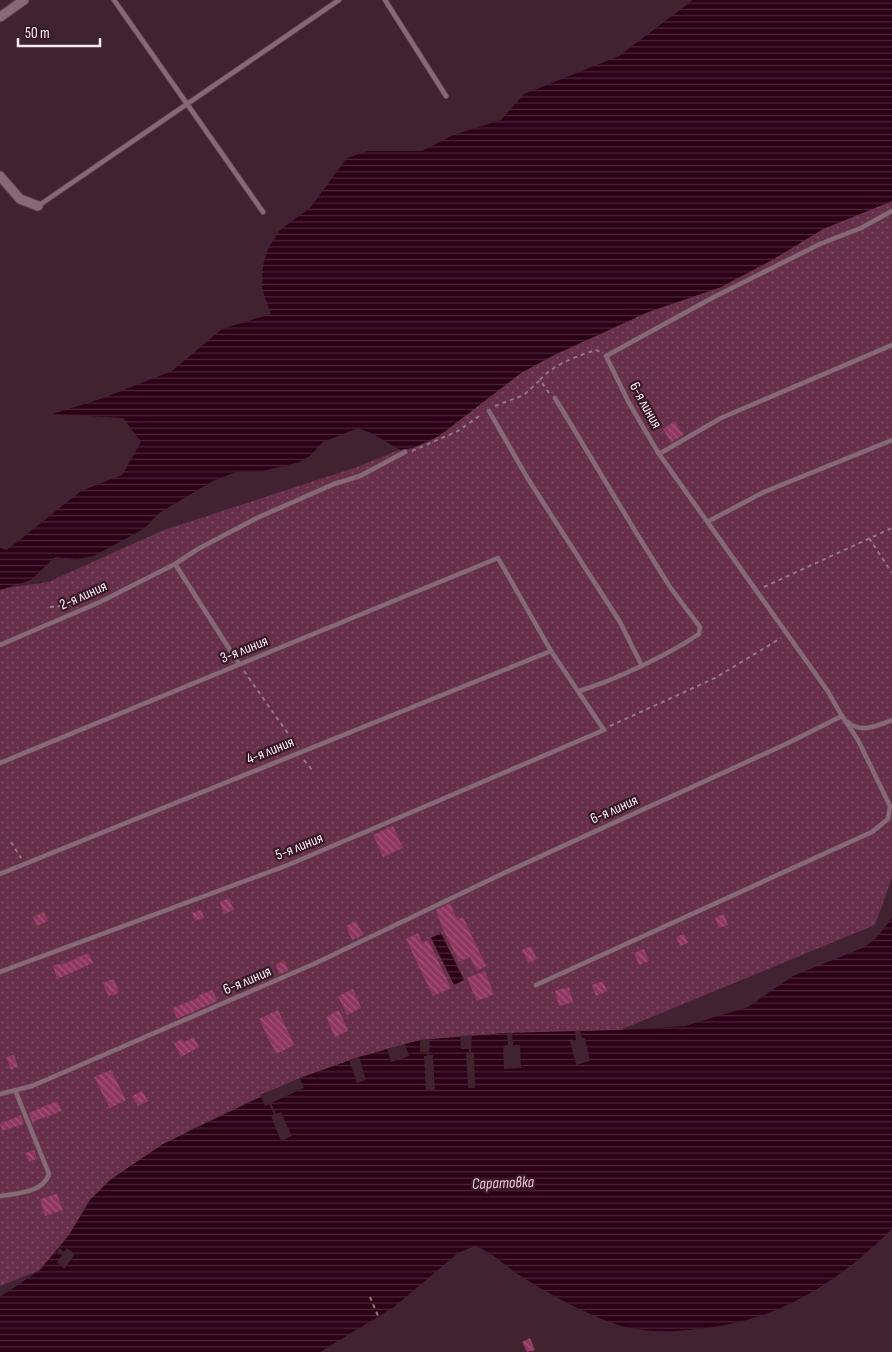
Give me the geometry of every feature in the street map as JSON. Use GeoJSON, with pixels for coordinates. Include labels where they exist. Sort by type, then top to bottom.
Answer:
{"type":"FeatureCollection","features":[{"type":"Feature","properties":{"kind":"street"},"geometry":{"type":"LineString","coordinates":[[0,17],[24,0]]}},
{"type":"Feature","properties":{"kind":"street"},"geometry":{"type":"LineString","coordinates":[[0,176],[20,199],[38,206]]}},
{"type":"Feature","properties":{"kind":"lane"},"geometry":{"type":"LineString","coordinates":[[114,0],[263,212]]}},
{"type":"Feature","properties":{"kind":"lane"},"geometry":{"type":"LineString","coordinates":[[38,206],[339,0]]}},
{"type":"Feature","properties":{"kind":"lane"},"geometry":{"type":"LineString","coordinates":[[385,0],[446,96]]}},
{"type":"Feature","properties":{"kind":"lane"},"geometry":{"type":"LineString","coordinates":[[606,356],[712,298],[820,244],[861,228],[892,211]]}},
{"type":"Feature","properties":{"kind":"lane"},"geometry":{"type":"LineString","coordinates":[[660,454],[721,418],[892,345]]}},
{"type":"Feature","properties":{"kind":"lane","name":"6-я линия"},"geometry":{"type":"LineString","coordinates":[[0,1094],[32,1086],[316,964],[502,874],[786,744],[842,716],[788,634],[660,454],[629,403],[606,356]]}},
{"type":"Feature","properties":{"kind":"lane"},"geometry":{"type":"LineString","coordinates":[[555,398],[670,588],[700,627],[699,634],[694,637],[595,687],[579,691]]}},
{"type":"Feature","properties":{"kind":"lane"},"geometry":{"type":"LineString","coordinates":[[489,410],[528,479],[620,622],[642,664]]}},
{"type":"Feature","properties":{"kind":"lane"},"geometry":{"type":"LineString","coordinates":[[709,521],[764,492],[850,455],[892,440]]}},
{"type":"Feature","properties":{"kind":"lane","name":"2-я линия"},"geometry":{"type":"LineString","coordinates":[[0,645],[100,602],[175,564],[198,549],[257,518],[334,484],[360,476],[405,452]]}},
{"type":"Feature","properties":{"kind":"lane","name":"3-я линия"},"geometry":{"type":"LineString","coordinates":[[0,763],[498,558],[551,650]]}},
{"type":"Feature","properties":{"kind":"lane"},"geometry":{"type":"LineString","coordinates":[[175,564],[239,664]]}},
{"type":"Feature","properties":{"kind":"lane"},"geometry":{"type":"LineString","coordinates":[[551,650],[604,730]]}},
{"type":"Feature","properties":{"kind":"lane","name":"4-я линия"},"geometry":{"type":"LineString","coordinates":[[0,874],[551,650]]}},
{"type":"Feature","properties":{"kind":"lane"},"geometry":{"type":"LineString","coordinates":[[842,716],[851,725],[861,728],[874,727],[892,720]]}},
{"type":"Feature","properties":{"kind":"lane"},"geometry":{"type":"LineString","coordinates":[[536,985],[872,832],[888,819],[890,806],[858,740],[842,716]]}},
{"type":"Feature","properties":{"kind":"lane","name":"5-я линия"},"geometry":{"type":"LineString","coordinates":[[0,972],[288,865],[604,730]]}},
{"type":"Feature","properties":{"kind":"lane"},"geometry":{"type":"LineString","coordinates":[[0,1196],[36,1188],[46,1182],[49,1174],[16,1090]]}},
{"type":"Feature","properties":{"kind":"path"},"geometry":{"type":"LineString","coordinates":[[405,452],[415,451],[458,431],[489,410],[524,395],[546,373],[584,354],[596,350],[606,356]]}},
{"type":"Feature","properties":{"kind":"path"},"geometry":{"type":"LineString","coordinates":[[540,380],[555,398]]}},
{"type":"Feature","properties":{"kind":"path"},"geometry":{"type":"LineString","coordinates":[[758,591],[800,568],[892,528]]}},
{"type":"Feature","properties":{"kind":"path"},"geometry":{"type":"LineString","coordinates":[[869,538],[892,573]]}},
{"type":"Feature","properties":{"kind":"path"},"geometry":{"type":"LineString","coordinates":[[604,730],[621,720],[715,678],[788,634]]}},
{"type":"Feature","properties":{"kind":"path"},"geometry":{"type":"LineString","coordinates":[[239,664],[294,741],[298,752],[312,770]]}},
{"type":"Feature","properties":{"kind":"path"},"geometry":{"type":"LineString","coordinates":[[11,842],[24,864]]}},
{"type":"Feature","properties":{"kind":"path"},"geometry":{"type":"LineString","coordinates":[[370,1297],[378,1316]]}},
{"type":"Feature","properties":{"kind":"shaded area"},"geometry":{"type":"Polygon","coordinates":[[[892,201],[892,878],[875,925],[620,1030],[507,1033],[420,1040],[359,1057],[300,1078],[188,1131],[130,1166],[90,1200],[69,1235],[40,1270],[0,1286],[0,589],[48,582],[164,530],[360,466],[398,450],[430,441],[521,373],[552,356],[648,312],[721,287],[823,229],[892,201]]]}},
{"type":"Feature","properties":{"kind":"water"},"geometry":{"type":"Polygon","coordinates":[[[693,0],[892,0],[892,201],[823,229],[774,259],[721,287],[648,312],[552,356],[521,373],[439,436],[413,448],[400,450],[373,434],[358,428],[323,442],[310,456],[299,462],[263,471],[236,472],[213,481],[159,513],[145,528],[94,556],[77,559],[55,557],[31,580],[0,590],[0,548],[7,550],[81,491],[122,475],[141,442],[123,418],[53,414],[103,398],[172,371],[222,329],[271,314],[262,289],[263,265],[268,249],[280,230],[310,208],[347,158],[368,151],[422,151],[453,135],[501,120],[524,94],[619,56],[693,0]]]}},
{"type":"Feature","properties":{"kind":"water","name":"Саратовка"},"geometry":{"type":"Polygon","coordinates":[[[892,918],[892,1229],[849,1267],[804,1297],[754,1318],[727,1325],[683,1331],[655,1331],[629,1328],[602,1319],[553,1295],[475,1246],[458,1253],[394,1307],[320,1352],[0,1352],[0,1297],[40,1270],[69,1235],[90,1200],[110,1180],[163,1144],[300,1078],[359,1057],[420,1040],[507,1033],[685,1026],[748,1007],[793,976],[865,947],[877,937],[892,918]]]}},
{"type":"Feature","properties":{"kind":"water"},"geometry":{"type":"Polygon","coordinates":[[[441,933],[464,980],[454,985],[431,938],[441,933]]]}},
{"type":"Feature","properties":{"kind":"pier"},"geometry":{"type":"Polygon","coordinates":[[[580,1030],[582,1038],[585,1038],[590,1061],[576,1065],[570,1041],[576,1040],[575,1031],[580,1030]]]}},
{"type":"Feature","properties":{"kind":"pier"},"geometry":{"type":"Polygon","coordinates":[[[507,1033],[512,1033],[513,1045],[520,1045],[521,1068],[504,1069],[503,1046],[508,1045],[507,1033]]]}},
{"type":"Feature","properties":{"kind":"pier"},"geometry":{"type":"Polygon","coordinates":[[[472,1035],[471,1052],[474,1052],[475,1088],[468,1088],[466,1052],[469,1052],[469,1049],[461,1049],[460,1036],[472,1035]]]}},
{"type":"Feature","properties":{"kind":"pier"},"geometry":{"type":"Polygon","coordinates":[[[430,1039],[429,1055],[433,1055],[435,1091],[426,1091],[424,1056],[427,1056],[427,1052],[420,1052],[420,1040],[430,1039]]]}},
{"type":"Feature","properties":{"kind":"pier"},"geometry":{"type":"Polygon","coordinates":[[[405,1044],[409,1056],[391,1062],[387,1049],[405,1044]]]}},
{"type":"Feature","properties":{"kind":"pier"},"geometry":{"type":"Polygon","coordinates":[[[359,1057],[366,1080],[357,1083],[349,1060],[359,1057]]]}},
{"type":"Feature","properties":{"kind":"pier"},"geometry":{"type":"Polygon","coordinates":[[[300,1078],[304,1088],[271,1103],[276,1114],[281,1112],[292,1136],[281,1141],[271,1116],[274,1114],[269,1104],[265,1106],[260,1095],[300,1078]]]}},
{"type":"Feature","properties":{"kind":"pier"},"geometry":{"type":"Polygon","coordinates":[[[59,1248],[64,1252],[67,1248],[75,1254],[64,1269],[57,1262],[62,1255],[57,1251],[59,1248]]]}},
{"type":"Feature","properties":{"kind":"building"},"geometry":{"type":"Polygon","coordinates":[[[675,421],[683,435],[671,442],[663,429],[675,421]]]}},
{"type":"Feature","properties":{"kind":"building"},"geometry":{"type":"Polygon","coordinates":[[[393,826],[403,848],[383,857],[373,835],[393,826]]]}},
{"type":"Feature","properties":{"kind":"building"},"geometry":{"type":"Polygon","coordinates":[[[229,898],[234,910],[224,914],[220,902],[229,898]]]}},
{"type":"Feature","properties":{"kind":"building"},"geometry":{"type":"Polygon","coordinates":[[[450,903],[457,920],[463,917],[486,966],[477,971],[470,957],[459,962],[442,927],[436,910],[450,903]]]}},
{"type":"Feature","properties":{"kind":"building"},"geometry":{"type":"Polygon","coordinates":[[[201,910],[204,918],[195,921],[192,913],[201,910]]]}},
{"type":"Feature","properties":{"kind":"building"},"geometry":{"type":"Polygon","coordinates":[[[44,912],[48,921],[37,926],[33,917],[44,912]]]}},
{"type":"Feature","properties":{"kind":"building"},"geometry":{"type":"Polygon","coordinates":[[[724,914],[728,925],[719,928],[715,918],[724,914]]]}},
{"type":"Feature","properties":{"kind":"building"},"geometry":{"type":"Polygon","coordinates":[[[356,921],[363,935],[352,940],[346,926],[356,921]]]}},
{"type":"Feature","properties":{"kind":"building"},"geometry":{"type":"Polygon","coordinates":[[[418,933],[422,943],[428,940],[451,988],[433,996],[406,939],[418,933]]]}},
{"type":"Feature","properties":{"kind":"building"},"geometry":{"type":"Polygon","coordinates":[[[684,934],[688,943],[680,946],[676,937],[684,934]]]}},
{"type":"Feature","properties":{"kind":"building"},"geometry":{"type":"Polygon","coordinates":[[[531,946],[537,959],[528,963],[522,950],[531,946]]]}},
{"type":"Feature","properties":{"kind":"building"},"geometry":{"type":"Polygon","coordinates":[[[644,949],[649,961],[639,965],[634,953],[644,949]]]}},
{"type":"Feature","properties":{"kind":"building"},"geometry":{"type":"Polygon","coordinates":[[[88,953],[93,963],[57,979],[53,965],[64,964],[88,953]]]}},
{"type":"Feature","properties":{"kind":"building"},"geometry":{"type":"Polygon","coordinates":[[[285,961],[288,971],[279,974],[276,964],[285,961]]]}},
{"type":"Feature","properties":{"kind":"building"},"geometry":{"type":"Polygon","coordinates":[[[485,971],[494,994],[477,1001],[467,978],[485,971]]]}},
{"type":"Feature","properties":{"kind":"building"},"geometry":{"type":"Polygon","coordinates":[[[114,979],[119,993],[108,996],[103,983],[114,979]]]}},
{"type":"Feature","properties":{"kind":"building"},"geometry":{"type":"Polygon","coordinates":[[[603,981],[607,991],[596,996],[592,985],[603,981]]]}},
{"type":"Feature","properties":{"kind":"building"},"geometry":{"type":"Polygon","coordinates":[[[569,987],[573,1002],[559,1006],[555,991],[569,987]]]}},
{"type":"Feature","properties":{"kind":"building"},"geometry":{"type":"Polygon","coordinates":[[[353,989],[361,1008],[347,1015],[338,996],[353,989]]]}},
{"type":"Feature","properties":{"kind":"building"},"geometry":{"type":"Polygon","coordinates":[[[213,990],[217,1001],[177,1019],[173,1008],[213,990]]]}},
{"type":"Feature","properties":{"kind":"building"},"geometry":{"type":"Polygon","coordinates":[[[278,1010],[294,1045],[276,1054],[259,1019],[278,1010]]]}},
{"type":"Feature","properties":{"kind":"building"},"geometry":{"type":"Polygon","coordinates":[[[339,1010],[348,1031],[335,1037],[326,1017],[339,1010]]]}},
{"type":"Feature","properties":{"kind":"building"},"geometry":{"type":"Polygon","coordinates":[[[194,1037],[199,1047],[181,1057],[174,1043],[182,1039],[184,1042],[194,1037]]]}},
{"type":"Feature","properties":{"kind":"building"},"geometry":{"type":"Polygon","coordinates":[[[14,1055],[18,1066],[11,1070],[6,1057],[14,1055]]]}},
{"type":"Feature","properties":{"kind":"building"},"geometry":{"type":"Polygon","coordinates":[[[111,1070],[126,1100],[110,1108],[94,1077],[111,1070]]]}},
{"type":"Feature","properties":{"kind":"building"},"geometry":{"type":"Polygon","coordinates":[[[142,1091],[148,1101],[138,1106],[132,1096],[142,1091]]]}},
{"type":"Feature","properties":{"kind":"building"},"geometry":{"type":"Polygon","coordinates":[[[57,1101],[62,1111],[32,1122],[29,1113],[57,1101]]]}},
{"type":"Feature","properties":{"kind":"building"},"geometry":{"type":"Polygon","coordinates":[[[21,1115],[24,1124],[2,1131],[0,1124],[21,1115]]]}},
{"type":"Feature","properties":{"kind":"building"},"geometry":{"type":"Polygon","coordinates":[[[34,1150],[37,1159],[29,1162],[25,1153],[34,1150]]]}},
{"type":"Feature","properties":{"kind":"building"},"geometry":{"type":"Polygon","coordinates":[[[57,1194],[63,1210],[45,1216],[40,1199],[57,1194]]]}},
{"type":"Feature","properties":{"kind":"building"},"geometry":{"type":"Polygon","coordinates":[[[530,1338],[535,1350],[527,1352],[522,1342],[530,1338]]]}}]}
